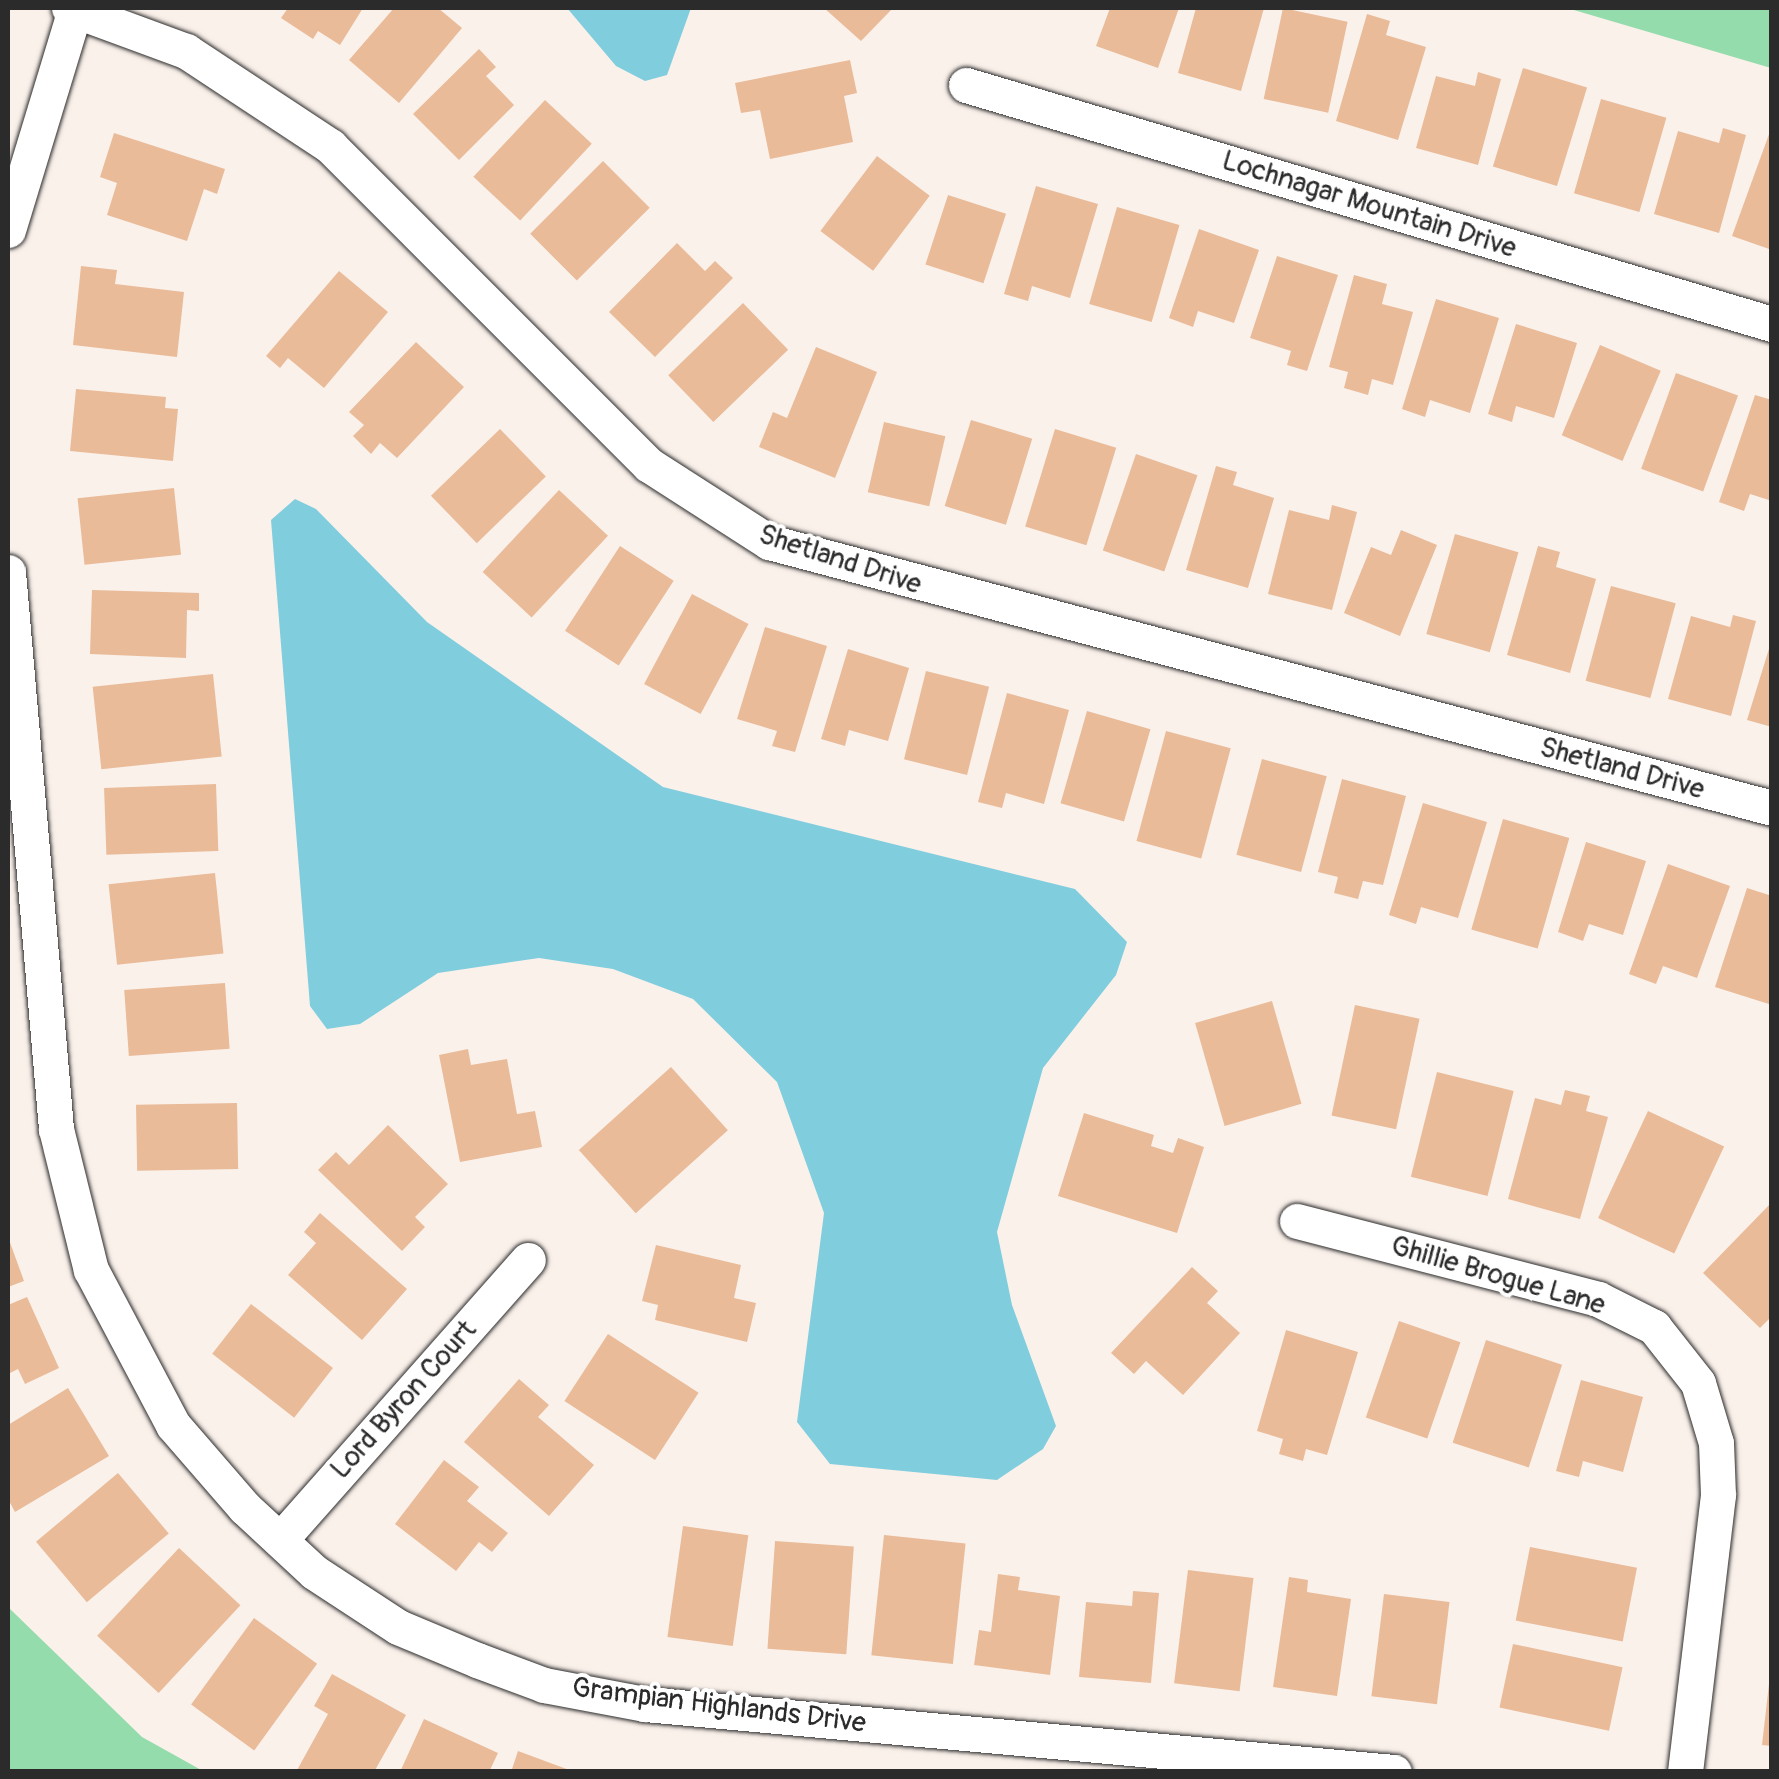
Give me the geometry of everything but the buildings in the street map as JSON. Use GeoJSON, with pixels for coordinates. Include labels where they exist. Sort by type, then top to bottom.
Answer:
{"type":"FeatureCollection","features":[{"type":"Feature","properties":{"kind":"street"},"geometry":{"type":"LineString","coordinates":[[8,230],[72,8]]}},
{"type":"Feature","properties":{"kind":"street","name":"Shetland Drive"},"geometry":{"type":"LineString","coordinates":[[72,8],[186,51],[330,146],[650,465],[769,542],[1772,808]]}},
{"type":"Feature","properties":{"kind":"street","name":"Lochnagar Mountain Drive"},"geometry":{"type":"LineString","coordinates":[[966,85],[1772,324]]}},
{"type":"Feature","properties":{"kind":"street","name":"Grampian Highlands Drive"},"geometry":{"type":"LineString","coordinates":[[8,572],[14,735],[56,1129],[91,1270],[173,1425],[314,1572],[398,1627],[544,1685],[645,1704],[1394,1772]]}},
{"type":"Feature","properties":{"kind":"street","name":"Ghillie Brogue Lane"},"geometry":{"type":"LineString","coordinates":[[1296,1221],[1598,1299],[1654,1328],[1698,1383],[1716,1443],[1718,1496],[1685,1772]]}},
{"type":"Feature","properties":{"kind":"street","name":"Lord Byron Court"},"geometry":{"type":"LineString","coordinates":[[280,1540],[528,1260]]}},
{"type":"Feature","properties":{"kind":"green space"},"geometry":{"type":"Polygon","coordinates":[[[1567,8],[1771,8],[1771,68],[1567,8]]]}},
{"type":"Feature","properties":{"kind":"green space"},"geometry":{"type":"Polygon","coordinates":[[[8,1607],[142,1737],[203,1771],[8,1771],[8,1607]]]}},
{"type":"Feature","properties":{"kind":"water"},"geometry":{"type":"Polygon","coordinates":[[[567,8],[691,8],[667,75],[645,81],[616,66],[567,8]]]}},
{"type":"Feature","properties":{"kind":"water"},"geometry":{"type":"Polygon","coordinates":[[[295,499],[316,509],[427,622],[663,787],[1075,889],[1127,942],[1116,975],[1043,1068],[997,1232],[1012,1305],[1056,1426],[1043,1449],[997,1480],[830,1464],[797,1422],[824,1213],[777,1082],[693,999],[613,969],[539,958],[438,973],[360,1024],[327,1029],[310,1006],[271,520],[295,499]]]}}]}
